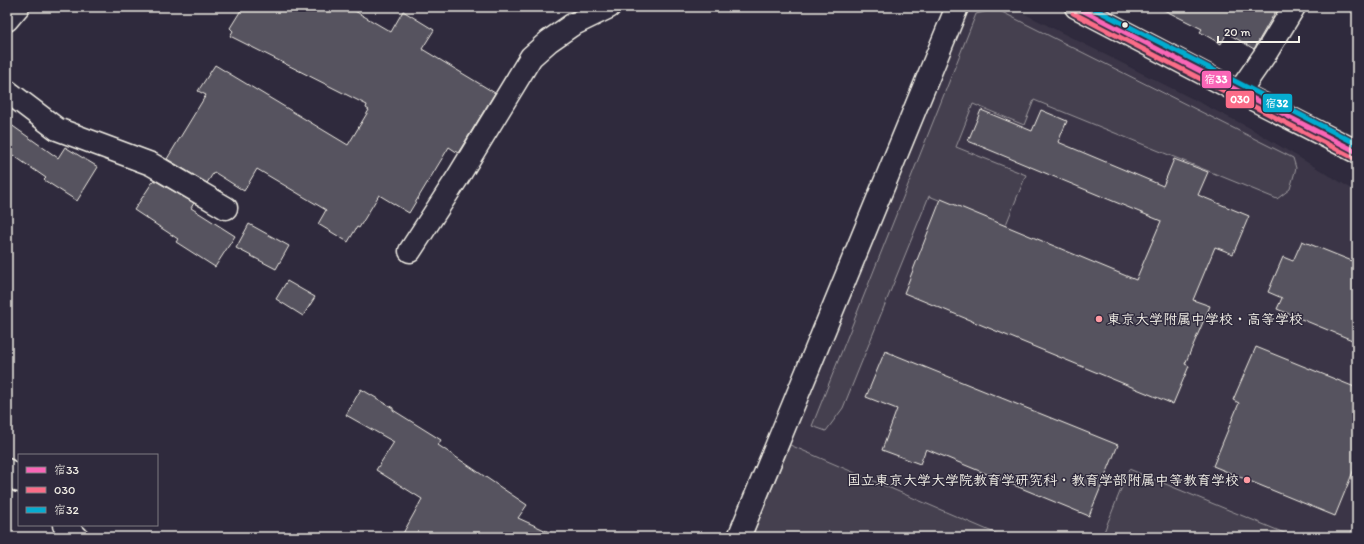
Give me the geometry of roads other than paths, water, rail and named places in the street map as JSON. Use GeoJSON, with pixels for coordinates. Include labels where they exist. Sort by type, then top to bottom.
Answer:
{"type":"FeatureCollection","features":[{"type":"Feature","properties":{"kind":"street"},"geometry":{"type":"LineString","coordinates":[[7,20],[18,7]]}},
{"type":"Feature","properties":{"kind":"street"},"geometry":{"type":"LineString","coordinates":[[410,251],[458,177],[531,57],[549,41],[572,25],[609,7]]}},
{"type":"Feature","properties":{"kind":"street"},"geometry":{"type":"LineString","coordinates":[[739,537],[957,7]]}},
{"type":"Feature","properties":{"kind":"street"},"geometry":{"type":"LineString","coordinates":[[1076,7],[1357,152]]}},
{"type":"Feature","properties":{"kind":"street"},"geometry":{"type":"LineString","coordinates":[[1239,92],[1266,53],[1294,7]]}},
{"type":"Feature","properties":{"kind":"street"},"geometry":{"type":"LineString","coordinates":[[7,91],[57,129],[151,164],[226,208]]}},
{"type":"Feature","properties":{"kind":"street"},"geometry":{"type":"LineString","coordinates":[[7,470],[18,480]]}},
{"type":"Feature","properties":{"kind":"street"},"geometry":{"type":"LineString","coordinates":[[65,526],[77,537]]}},
{"type":"Feature","properties":{"kind":"place","name":"東京大学附属中学校・高等学校"},"geometry":{"type":"Point","coordinates":[1099,319]}},
{"type":"Feature","properties":{"kind":"place","name":"国立東京大学大学院教育学研究科・教育学部附属中等教育学校"},"geometry":{"type":"Point","coordinates":[1247,480]}}]}
